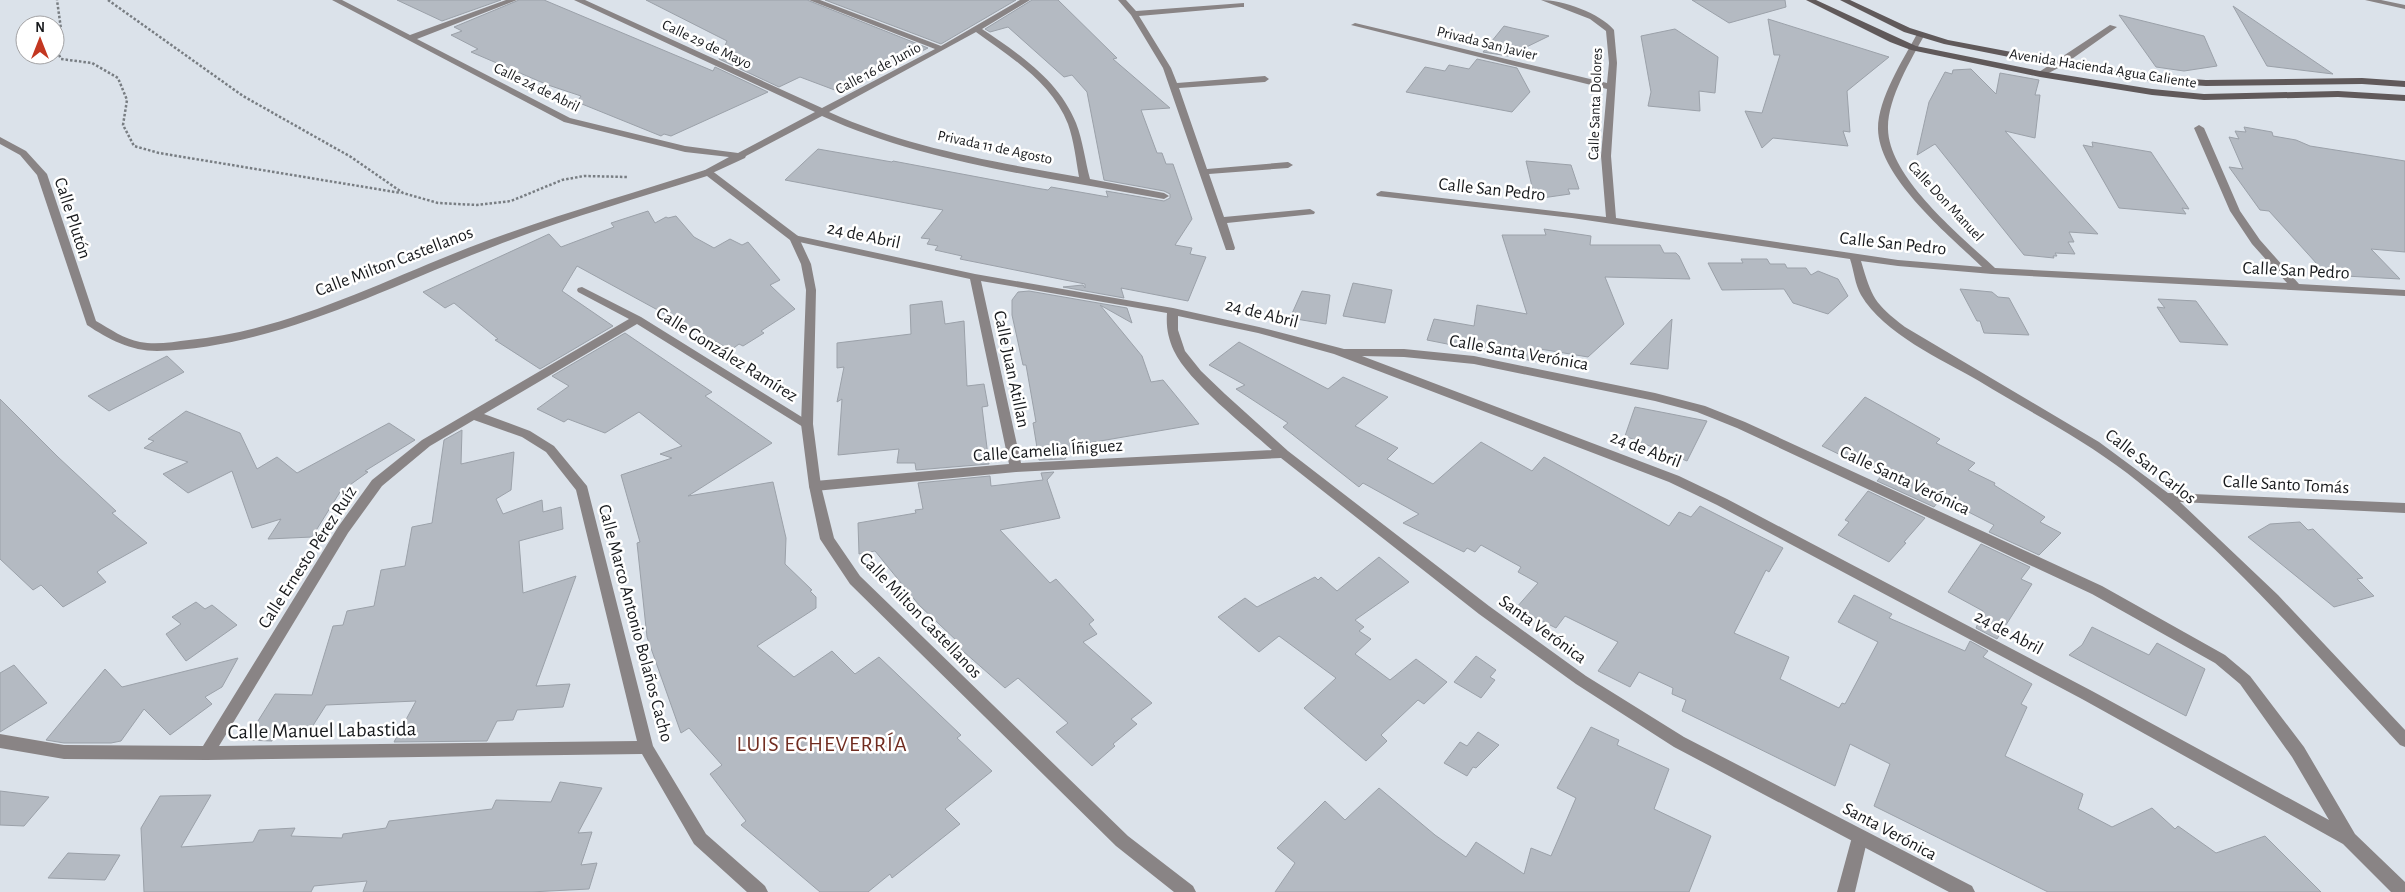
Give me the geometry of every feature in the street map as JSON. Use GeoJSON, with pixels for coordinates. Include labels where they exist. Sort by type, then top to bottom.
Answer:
{"type":"FeatureCollection","features":[{"type":"Feature","properties":{"kind":"main road","name":"Avenida Hacienda Agua Caliente"},"geometry":{"type":"LineString","coordinates":[[1810,0],[1892,40],[1914,48],[2040,74],[2152,92],[2204,98],[2338,94],[2405,98]]}},
{"type":"Feature","properties":{"kind":"main road","name":"Avenida Hacienda Agua Caliente"},"geometry":{"type":"LineString","coordinates":[[1844,0],[1920,34],[2059,64],[2184,83],[2332,80],[2405,84]]}},
{"type":"Feature","properties":{"kind":"street","name":"Calle 24 de Abril"},"geometry":{"type":"LineString","coordinates":[[336,0],[567,120],[685,149],[742,156]]}},
{"type":"Feature","properties":{"kind":"street"},"geometry":{"type":"LineString","coordinates":[[411,38],[512,0]]}},
{"type":"Feature","properties":{"kind":"street","name":"Calle 29 de Mayo"},"geometry":{"type":"LineString","coordinates":[[578,0],[824,113]]}},
{"type":"Feature","properties":{"kind":"street"},"geometry":{"type":"LineString","coordinates":[[813,0],[942,49]]}},
{"type":"Feature","properties":{"kind":"street","name":"Calle 16 de Junio"},"geometry":{"type":"LineString","coordinates":[[742,156],[942,49],[1026,0]]}},
{"type":"Feature","properties":{"kind":"street"},"geometry":{"type":"LineString","coordinates":[[1122,0],[1134,14],[1167,68],[1230,248]]}},
{"type":"Feature","properties":{"kind":"street","name":"Calle Santa Dolores"},"geometry":{"type":"LineString","coordinates":[[1545,0],[1593,17],[1610,30],[1613,63],[1606,156],[1611,221]]}},
{"type":"Feature","properties":{"kind":"street"},"geometry":{"type":"LineString","coordinates":[[2369,0],[2405,7]]}},
{"type":"Feature","properties":{"kind":"street"},"geometry":{"type":"LineString","coordinates":[[1134,14],[1241,5]]}},
{"type":"Feature","properties":{"kind":"street","name":"Privada San Javier"},"geometry":{"type":"LineString","coordinates":[[1356,25],[1611,87]]}},
{"type":"Feature","properties":{"kind":"street"},"geometry":{"type":"LineString","coordinates":[[2040,74],[2059,64],[2113,27]]}},
{"type":"Feature","properties":{"kind":"street"},"geometry":{"type":"LineString","coordinates":[[977,29],[1009,51],[1058,97],[1072,124],[1086,181]]}},
{"type":"Feature","properties":{"kind":"street","name":"Calle Don Manuel"},"geometry":{"type":"LineString","coordinates":[[1920,34],[1887,110],[1883,130],[1887,154],[1898,174],[1919,199],[1992,271]]}},
{"type":"Feature","properties":{"kind":"street"},"geometry":{"type":"LineString","coordinates":[[1174,86],[1265,79]]}},
{"type":"Feature","properties":{"kind":"street","name":"Privada 11 de Agosto"},"geometry":{"type":"LineString","coordinates":[[824,113],[880,136],[974,161],[1164,196]]}},
{"type":"Feature","properties":{"kind":"street"},"geometry":{"type":"LineString","coordinates":[[2199,128],[2235,211],[2256,242],[2296,287]]}},
{"type":"Feature","properties":{"kind":"street","name":"Calle Plutón"},"geometry":{"type":"LineString","coordinates":[[0,140],[22,153],[42,174],[91,323]]}},
{"type":"Feature","properties":{"kind":"street","name":"Calle Milton Castellanos"},"geometry":{"type":"LineString","coordinates":[[91,323],[120,340],[156,347],[217,339],[277,326],[494,242],[708,172],[742,156]]}},
{"type":"Feature","properties":{"kind":"street"},"geometry":{"type":"LineString","coordinates":[[1203,172],[1288,166]]}},
{"type":"Feature","properties":{"kind":"street","name":"Calle Milton Castellanos"},"geometry":{"type":"LineString","coordinates":[[708,172],[794,238],[806,264],[811,290],[807,424],[815,486],[827,539],[855,580],[1122,841],[1187,892]]}},
{"type":"Feature","properties":{"kind":"street","name":"Calle San Pedro"},"geometry":{"type":"LineString","coordinates":[[1381,194],[1611,221],[1855,258],[1992,271],[2405,293]]}},
{"type":"Feature","properties":{"kind":"street"},"geometry":{"type":"LineString","coordinates":[[1220,220],[1310,212]]}},
{"type":"Feature","properties":{"kind":"street","name":"24 de Abril"},"geometry":{"type":"LineString","coordinates":[[794,238],[974,277],[1172,311],[1259,330],[1338,351],[1674,479],[1722,502],[2087,695],[2349,839],[2403,892]]}},
{"type":"Feature","properties":{"kind":"street","name":"Calle San Carlos"},"geometry":{"type":"LineString","coordinates":[[1855,258],[1866,294],[1875,307],[1893,322],[1930,348],[2096,446],[2165,497],[2232,560],[2308,636],[2405,740]]}},
{"type":"Feature","properties":{"kind":"street","name":"Calle Juan Atillan"},"geometry":{"type":"LineString","coordinates":[[974,277],[1016,468]]}},
{"type":"Feature","properties":{"kind":"street"},"geometry":{"type":"LineString","coordinates":[[582,290],[636,319]]}},
{"type":"Feature","properties":{"kind":"street","name":"Santa Verónica"},"geometry":{"type":"LineString","coordinates":[[1172,311],[1172,330],[1180,352],[1215,392],[1284,454],[1484,610],[1581,680],[1679,742],[1966,892]]}},
{"type":"Feature","properties":{"kind":"street","name":"Calle González Ramírez"},"geometry":{"type":"LineString","coordinates":[[473,415],[636,319],[807,424]]}},
{"type":"Feature","properties":{"kind":"street","name":"Calle Santa Verónica"},"geometry":{"type":"LineString","coordinates":[[1338,351],[1474,360],[1655,397],[1701,409],[1741,425],[2097,590],[2220,659],[2245,680],[2298,752],[2349,839]]}},
{"type":"Feature","properties":{"kind":"street","name":"Calle Marco Antonio Bolaños Cacho"},"geometry":{"type":"LineString","coordinates":[[473,415],[526,434],[550,449],[582,489],[646,747],[700,839],[759,892]]}},
{"type":"Feature","properties":{"kind":"street","name":"Calle Ernesto Pérez Ruíz"},"geometry":{"type":"LineString","coordinates":[[207,753],[343,530],[378,483],[426,443],[473,415]]}},
{"type":"Feature","properties":{"kind":"street","name":"Calle Camelia Íñiguez"},"geometry":{"type":"LineString","coordinates":[[815,486],[1016,468],[1284,454]]}},
{"type":"Feature","properties":{"kind":"street","name":"Calle Santo Tomás"},"geometry":{"type":"LineString","coordinates":[[2165,497],[2405,508]]}},
{"type":"Feature","properties":{"kind":"street","name":"Calle Manuel Labastida"},"geometry":{"type":"LineString","coordinates":[[0,741],[64,752],[207,753],[646,747]]}},
{"type":"Feature","properties":{"kind":"street"},"geometry":{"type":"LineString","coordinates":[[1846,892],[1860,837]]}},
{"type":"Feature","properties":{"kind":"path"},"geometry":{"type":"LineString","coordinates":[[57,0],[59,15]]}},
{"type":"Feature","properties":{"kind":"path"},"geometry":{"type":"LineString","coordinates":[[108,0],[243,96],[351,157],[403,193]]}},
{"type":"Feature","properties":{"kind":"path"},"geometry":{"type":"LineString","coordinates":[[65,59],[92,62],[118,78],[127,100],[123,125],[134,146],[159,153],[403,193],[438,203],[477,205],[511,201],[562,180],[584,176],[620,176],[640,180],[654,190]]}},
{"type":"Feature","properties":{"kind":"building"},"geometry":{"type":"Polygon","coordinates":[[[397,0],[501,0],[442,21],[397,0]]]}},
{"type":"Feature","properties":{"kind":"building"},"geometry":{"type":"Polygon","coordinates":[[[519,0],[544,0],[713,71],[715,67],[768,92],[671,136],[664,134],[661,136],[577,102],[581,96],[548,85],[471,52],[478,49],[451,35],[462,31],[454,27],[519,0]]]}},
{"type":"Feature","properties":{"kind":"building"},"geometry":{"type":"Polygon","coordinates":[[[646,0],[807,0],[928,48],[840,92],[800,77],[779,87],[719,59],[727,41],[646,0]]]}},
{"type":"Feature","properties":{"kind":"building"},"geometry":{"type":"Polygon","coordinates":[[[825,0],[1016,0],[941,44],[825,0]]]}},
{"type":"Feature","properties":{"kind":"building"},"geometry":{"type":"Polygon","coordinates":[[[1032,0],[1058,0],[1117,58],[1113,59],[1170,108],[1141,110],[1157,153],[1162,153],[1166,164],[1173,164],[1192,219],[1175,245],[1192,248],[1190,254],[1206,257],[1188,301],[1121,288],[1124,298],[1063,287],[1083,285],[1085,288],[1085,284],[960,259],[962,256],[935,250],[938,246],[927,244],[930,239],[921,238],[943,210],[785,180],[818,149],[1048,190],[1051,187],[1108,197],[1106,191],[1164,201],[1170,198],[1170,194],[1164,191],[1104,180],[1087,92],[1072,75],[1064,77],[1008,27],[990,32],[985,29],[1032,0]]]}},
{"type":"Feature","properties":{"kind":"building"},"geometry":{"type":"Polygon","coordinates":[[[1692,0],[1785,0],[1786,7],[1729,23],[1692,0]]]}},
{"type":"Feature","properties":{"kind":"building"},"geometry":{"type":"Polygon","coordinates":[[[2233,6],[2333,74],[2267,66],[2233,6]]]}},
{"type":"Feature","properties":{"kind":"building"},"geometry":{"type":"Polygon","coordinates":[[[2119,15],[2204,36],[2217,66],[2184,71],[2156,67],[2119,15]]]}},
{"type":"Feature","properties":{"kind":"building"},"geometry":{"type":"Polygon","coordinates":[[[1768,19],[1889,57],[1847,91],[1850,132],[1843,131],[1848,146],[1773,138],[1762,148],[1745,111],[1762,113],[1780,55],[1774,55],[1768,19]]]}},
{"type":"Feature","properties":{"kind":"building"},"geometry":{"type":"Polygon","coordinates":[[[1504,26],[1549,36],[1508,56],[1483,52],[1504,26]]]}},
{"type":"Feature","properties":{"kind":"building"},"geometry":{"type":"Polygon","coordinates":[[[1675,29],[1718,57],[1715,93],[1699,91],[1700,111],[1648,106],[1651,92],[1641,36],[1675,29]]]}},
{"type":"Feature","properties":{"kind":"building"},"geometry":{"type":"Polygon","coordinates":[[[1477,59],[1517,68],[1530,92],[1512,112],[1406,92],[1425,67],[1445,71],[1449,65],[1469,69],[1477,59]]]}},
{"type":"Feature","properties":{"kind":"building"},"geometry":{"type":"Polygon","coordinates":[[[1971,69],[1996,94],[2000,73],[2039,80],[2035,95],[2040,95],[2035,138],[2005,131],[2098,234],[2069,232],[2074,242],[2068,242],[2075,254],[2055,253],[2057,256],[2053,256],[2054,258],[2024,255],[1935,144],[1917,155],[1929,102],[1945,72],[1952,74],[1953,70],[1971,69]]]}},
{"type":"Feature","properties":{"kind":"building"},"geometry":{"type":"Polygon","coordinates":[[[2244,127],[2272,132],[2273,136],[2296,140],[2310,146],[2405,161],[2405,252],[2371,249],[2400,279],[2327,275],[2269,211],[2260,210],[2229,167],[2243,169],[2229,137],[2239,139],[2235,131],[2246,132],[2244,127]]]}},
{"type":"Feature","properties":{"kind":"building"},"geometry":{"type":"Polygon","coordinates":[[[2092,142],[2151,152],[2189,209],[2182,208],[2186,214],[2119,208],[2083,145],[2093,147],[2092,142]]]}},
{"type":"Feature","properties":{"kind":"building"},"geometry":{"type":"Polygon","coordinates":[[[1526,161],[1571,165],[1579,189],[1568,189],[1570,194],[1535,199],[1526,161]]]}},
{"type":"Feature","properties":{"kind":"building"},"geometry":{"type":"Polygon","coordinates":[[[648,211],[655,223],[666,217],[676,216],[694,237],[714,248],[730,239],[742,245],[748,242],[780,280],[770,285],[795,309],[761,331],[764,333],[743,346],[739,344],[731,350],[577,266],[562,291],[613,326],[540,369],[495,340],[498,339],[454,303],[445,308],[423,292],[549,234],[561,247],[614,227],[611,223],[648,211]]]}},
{"type":"Feature","properties":{"kind":"building"},"geometry":{"type":"Polygon","coordinates":[[[1544,229],[1591,236],[1590,245],[1660,245],[1664,253],[1676,253],[1679,256],[1690,279],[1605,277],[1624,324],[1588,357],[1540,349],[1538,362],[1427,340],[1434,319],[1474,326],[1477,305],[1527,314],[1502,235],[1546,235],[1544,229]]]}},
{"type":"Feature","properties":{"kind":"building"},"geometry":{"type":"Polygon","coordinates":[[[1741,259],[1767,259],[1770,264],[1785,264],[1787,268],[1806,268],[1811,275],[1818,271],[1838,279],[1848,296],[1828,314],[1793,303],[1784,289],[1722,290],[1708,263],[1743,263],[1741,259]]]}},
{"type":"Feature","properties":{"kind":"building"},"geometry":{"type":"Polygon","coordinates":[[[1353,283],[1392,290],[1385,323],[1343,316],[1353,283]]]}},
{"type":"Feature","properties":{"kind":"building"},"geometry":{"type":"Polygon","coordinates":[[[1960,289],[1992,292],[1998,297],[2009,298],[2029,335],[1984,333],[1980,321],[1977,321],[1960,289]]]}},
{"type":"Feature","properties":{"kind":"building"},"geometry":{"type":"Polygon","coordinates":[[[1029,291],[1127,308],[1132,323],[1100,305],[1142,356],[1151,382],[1163,380],[1199,424],[1077,445],[1065,459],[1039,460],[1033,423],[1036,422],[1026,365],[1023,365],[1012,315],[1012,300],[1018,292],[1029,291]]]}},
{"type":"Feature","properties":{"kind":"building"},"geometry":{"type":"Polygon","coordinates":[[[1302,291],[1330,295],[1326,324],[1290,318],[1302,291]]]}},
{"type":"Feature","properties":{"kind":"building"},"geometry":{"type":"Polygon","coordinates":[[[2158,299],[2196,301],[2228,345],[2180,342],[2157,307],[2165,308],[2158,299]]]}},
{"type":"Feature","properties":{"kind":"building"},"geometry":{"type":"Polygon","coordinates":[[[942,301],[945,324],[964,321],[967,386],[984,384],[988,406],[982,407],[989,464],[916,470],[915,463],[897,463],[899,449],[838,455],[842,399],[837,402],[844,367],[837,368],[837,343],[911,334],[910,305],[942,301]]]}},
{"type":"Feature","properties":{"kind":"building"},"geometry":{"type":"Polygon","coordinates":[[[1672,319],[1668,369],[1630,364],[1672,319]]]}},
{"type":"Feature","properties":{"kind":"building"},"geometry":{"type":"Polygon","coordinates":[[[625,333],[712,392],[705,396],[772,443],[688,496],[773,482],[786,538],[785,564],[812,590],[810,591],[816,597],[816,608],[757,646],[794,677],[832,651],[855,674],[879,657],[961,735],[957,738],[992,771],[945,809],[960,824],[892,878],[890,874],[868,892],[820,892],[741,825],[746,821],[710,774],[722,765],[689,728],[681,733],[647,637],[637,543],[640,542],[621,475],[672,458],[660,454],[682,446],[639,412],[605,433],[568,419],[564,422],[537,409],[569,386],[552,376],[625,333]]]}},
{"type":"Feature","properties":{"kind":"building"},"geometry":{"type":"Polygon","coordinates":[[[1239,342],[1328,389],[1343,377],[1388,397],[1355,426],[1398,448],[1387,459],[1433,484],[1481,442],[1532,471],[1544,457],[1669,526],[1679,512],[1691,517],[1700,506],[1783,548],[1769,572],[1766,570],[1734,633],[1789,657],[1780,679],[1839,708],[1842,703],[1845,704],[1878,642],[1838,622],[1854,595],[1892,614],[1889,618],[1965,651],[1970,641],[1988,651],[1983,657],[2032,684],[2021,704],[2027,707],[2005,756],[2083,794],[2078,809],[2112,827],[2152,808],[2175,829],[2178,826],[2216,853],[2265,836],[2321,892],[2048,892],[1874,806],[1890,764],[1850,744],[1835,786],[1682,711],[1686,700],[1672,694],[1673,688],[1639,672],[1630,687],[1598,671],[1618,642],[1565,616],[1556,628],[1516,608],[1538,583],[1518,572],[1521,567],[1481,545],[1475,552],[1467,548],[1464,552],[1403,523],[1419,514],[1363,483],[1359,487],[1283,427],[1288,423],[1236,389],[1245,385],[1209,365],[1239,342]]]}},
{"type":"Feature","properties":{"kind":"building"},"geometry":{"type":"Polygon","coordinates":[[[167,356],[184,372],[109,411],[88,396],[167,356]]]}},
{"type":"Feature","properties":{"kind":"building"},"geometry":{"type":"Polygon","coordinates":[[[1865,397],[1940,439],[1936,443],[1975,463],[1968,470],[1995,483],[1994,485],[2045,517],[2040,522],[2061,533],[2039,555],[1989,532],[1994,525],[1941,498],[1934,507],[1877,481],[1882,475],[1822,446],[1865,397]]]}},
{"type":"Feature","properties":{"kind":"building"},"geometry":{"type":"Polygon","coordinates":[[[0,399],[116,511],[112,513],[147,543],[97,572],[106,582],[63,607],[41,585],[33,590],[0,559],[0,399]]]}},
{"type":"Feature","properties":{"kind":"building"},"geometry":{"type":"Polygon","coordinates":[[[1635,407],[1707,421],[1687,461],[1625,436],[1635,407]]]}},
{"type":"Feature","properties":{"kind":"building"},"geometry":{"type":"Polygon","coordinates":[[[186,411],[240,433],[257,469],[277,457],[297,473],[389,423],[415,440],[365,471],[368,472],[340,492],[312,537],[268,539],[281,519],[252,528],[232,471],[188,493],[163,474],[188,462],[144,448],[154,441],[148,439],[186,411]]]}},
{"type":"Feature","properties":{"kind":"building"},"geometry":{"type":"Polygon","coordinates":[[[462,430],[461,464],[514,452],[511,490],[496,499],[503,514],[542,500],[543,512],[561,507],[563,529],[519,541],[523,593],[576,576],[536,686],[570,684],[563,707],[517,710],[513,720],[497,721],[487,741],[394,742],[416,701],[326,705],[307,735],[277,733],[272,741],[246,740],[275,694],[312,695],[333,626],[343,625],[347,611],[374,606],[381,570],[405,566],[412,527],[432,523],[444,440],[462,430]]]}},
{"type":"Feature","properties":{"kind":"building"},"geometry":{"type":"Polygon","coordinates":[[[1054,472],[1047,480],[1060,518],[1000,530],[1050,583],[1056,579],[1094,620],[1089,624],[1097,634],[1083,642],[1152,703],[1131,719],[1137,724],[1113,744],[1115,746],[1092,766],[1056,732],[1068,723],[1018,678],[1005,688],[956,645],[959,643],[919,605],[875,551],[859,554],[858,523],[916,513],[915,510],[923,509],[918,483],[990,476],[991,486],[1043,480],[1041,473],[1054,472]]]}},
{"type":"Feature","properties":{"kind":"building"},"geometry":{"type":"Polygon","coordinates":[[[1868,491],[1925,518],[1889,562],[1838,535],[1849,522],[1845,520],[1868,491]]]}},
{"type":"Feature","properties":{"kind":"building"},"geometry":{"type":"Polygon","coordinates":[[[2300,522],[2308,530],[2313,529],[2363,578],[2357,579],[2374,596],[2334,607],[2248,537],[2270,524],[2300,522]]]}},
{"type":"Feature","properties":{"kind":"building"},"geometry":{"type":"Polygon","coordinates":[[[1981,544],[2030,567],[2021,579],[2032,584],[1997,639],[1976,628],[1983,611],[1948,592],[1981,544]]]}},
{"type":"Feature","properties":{"kind":"building"},"geometry":{"type":"Polygon","coordinates":[[[1379,557],[1409,582],[1355,620],[1364,627],[1359,631],[1371,639],[1355,654],[1390,680],[1416,659],[1447,682],[1424,704],[1418,700],[1381,735],[1387,741],[1366,761],[1304,708],[1336,678],[1279,636],[1259,652],[1218,617],[1245,598],[1257,607],[1315,577],[1318,580],[1321,577],[1337,591],[1379,557]]]}},
{"type":"Feature","properties":{"kind":"building"},"geometry":{"type":"Polygon","coordinates":[[[196,602],[205,609],[212,605],[237,625],[186,661],[166,634],[181,624],[172,617],[196,602]]]}},
{"type":"Feature","properties":{"kind":"building"},"geometry":{"type":"Polygon","coordinates":[[[2092,627],[2149,655],[2157,643],[2205,669],[2186,716],[2069,655],[2082,645],[2092,627]]]}},
{"type":"Feature","properties":{"kind":"building"},"geometry":{"type":"Polygon","coordinates":[[[1476,656],[1496,670],[1490,677],[1495,680],[1481,698],[1454,682],[1476,656]]]}},
{"type":"Feature","properties":{"kind":"building"},"geometry":{"type":"Polygon","coordinates":[[[238,658],[222,687],[205,697],[212,704],[170,735],[144,709],[121,741],[111,743],[64,743],[46,740],[105,669],[122,687],[238,658]]]}},
{"type":"Feature","properties":{"kind":"building"},"geometry":{"type":"Polygon","coordinates":[[[14,665],[47,703],[0,732],[0,673],[14,665]]]}},
{"type":"Feature","properties":{"kind":"building"},"geometry":{"type":"Polygon","coordinates":[[[1591,727],[1619,740],[1617,745],[1669,769],[1654,809],[1711,836],[1689,892],[1275,892],[1295,863],[1277,848],[1325,801],[1345,820],[1379,788],[1435,835],[1466,857],[1476,842],[1524,874],[1531,848],[1551,856],[1576,798],[1557,788],[1591,727]]]}},
{"type":"Feature","properties":{"kind":"building"},"geometry":{"type":"Polygon","coordinates":[[[1478,732],[1499,745],[1476,768],[1473,767],[1467,776],[1444,763],[1460,742],[1467,746],[1478,732]]]}},
{"type":"Feature","properties":{"kind":"building"},"geometry":{"type":"Polygon","coordinates":[[[560,782],[602,788],[578,833],[592,832],[581,865],[597,863],[589,889],[530,892],[363,892],[367,881],[314,886],[311,892],[144,892],[141,828],[160,796],[211,795],[181,847],[253,842],[259,830],[295,828],[291,836],[342,838],[343,834],[386,828],[389,821],[492,809],[496,800],[551,802],[560,782]]]}},
{"type":"Feature","properties":{"kind":"building"},"geometry":{"type":"Polygon","coordinates":[[[0,791],[49,797],[24,826],[0,825],[0,791]]]}},
{"type":"Feature","properties":{"kind":"building"},"geometry":{"type":"Polygon","coordinates":[[[68,853],[120,855],[105,880],[48,878],[68,853]]]}},
{"type":"Feature","properties":{"kind":"district","name":"LUIS ECHEVERRÍA"},"geometry":{"type":"Point","coordinates":[822,743]}}]}
